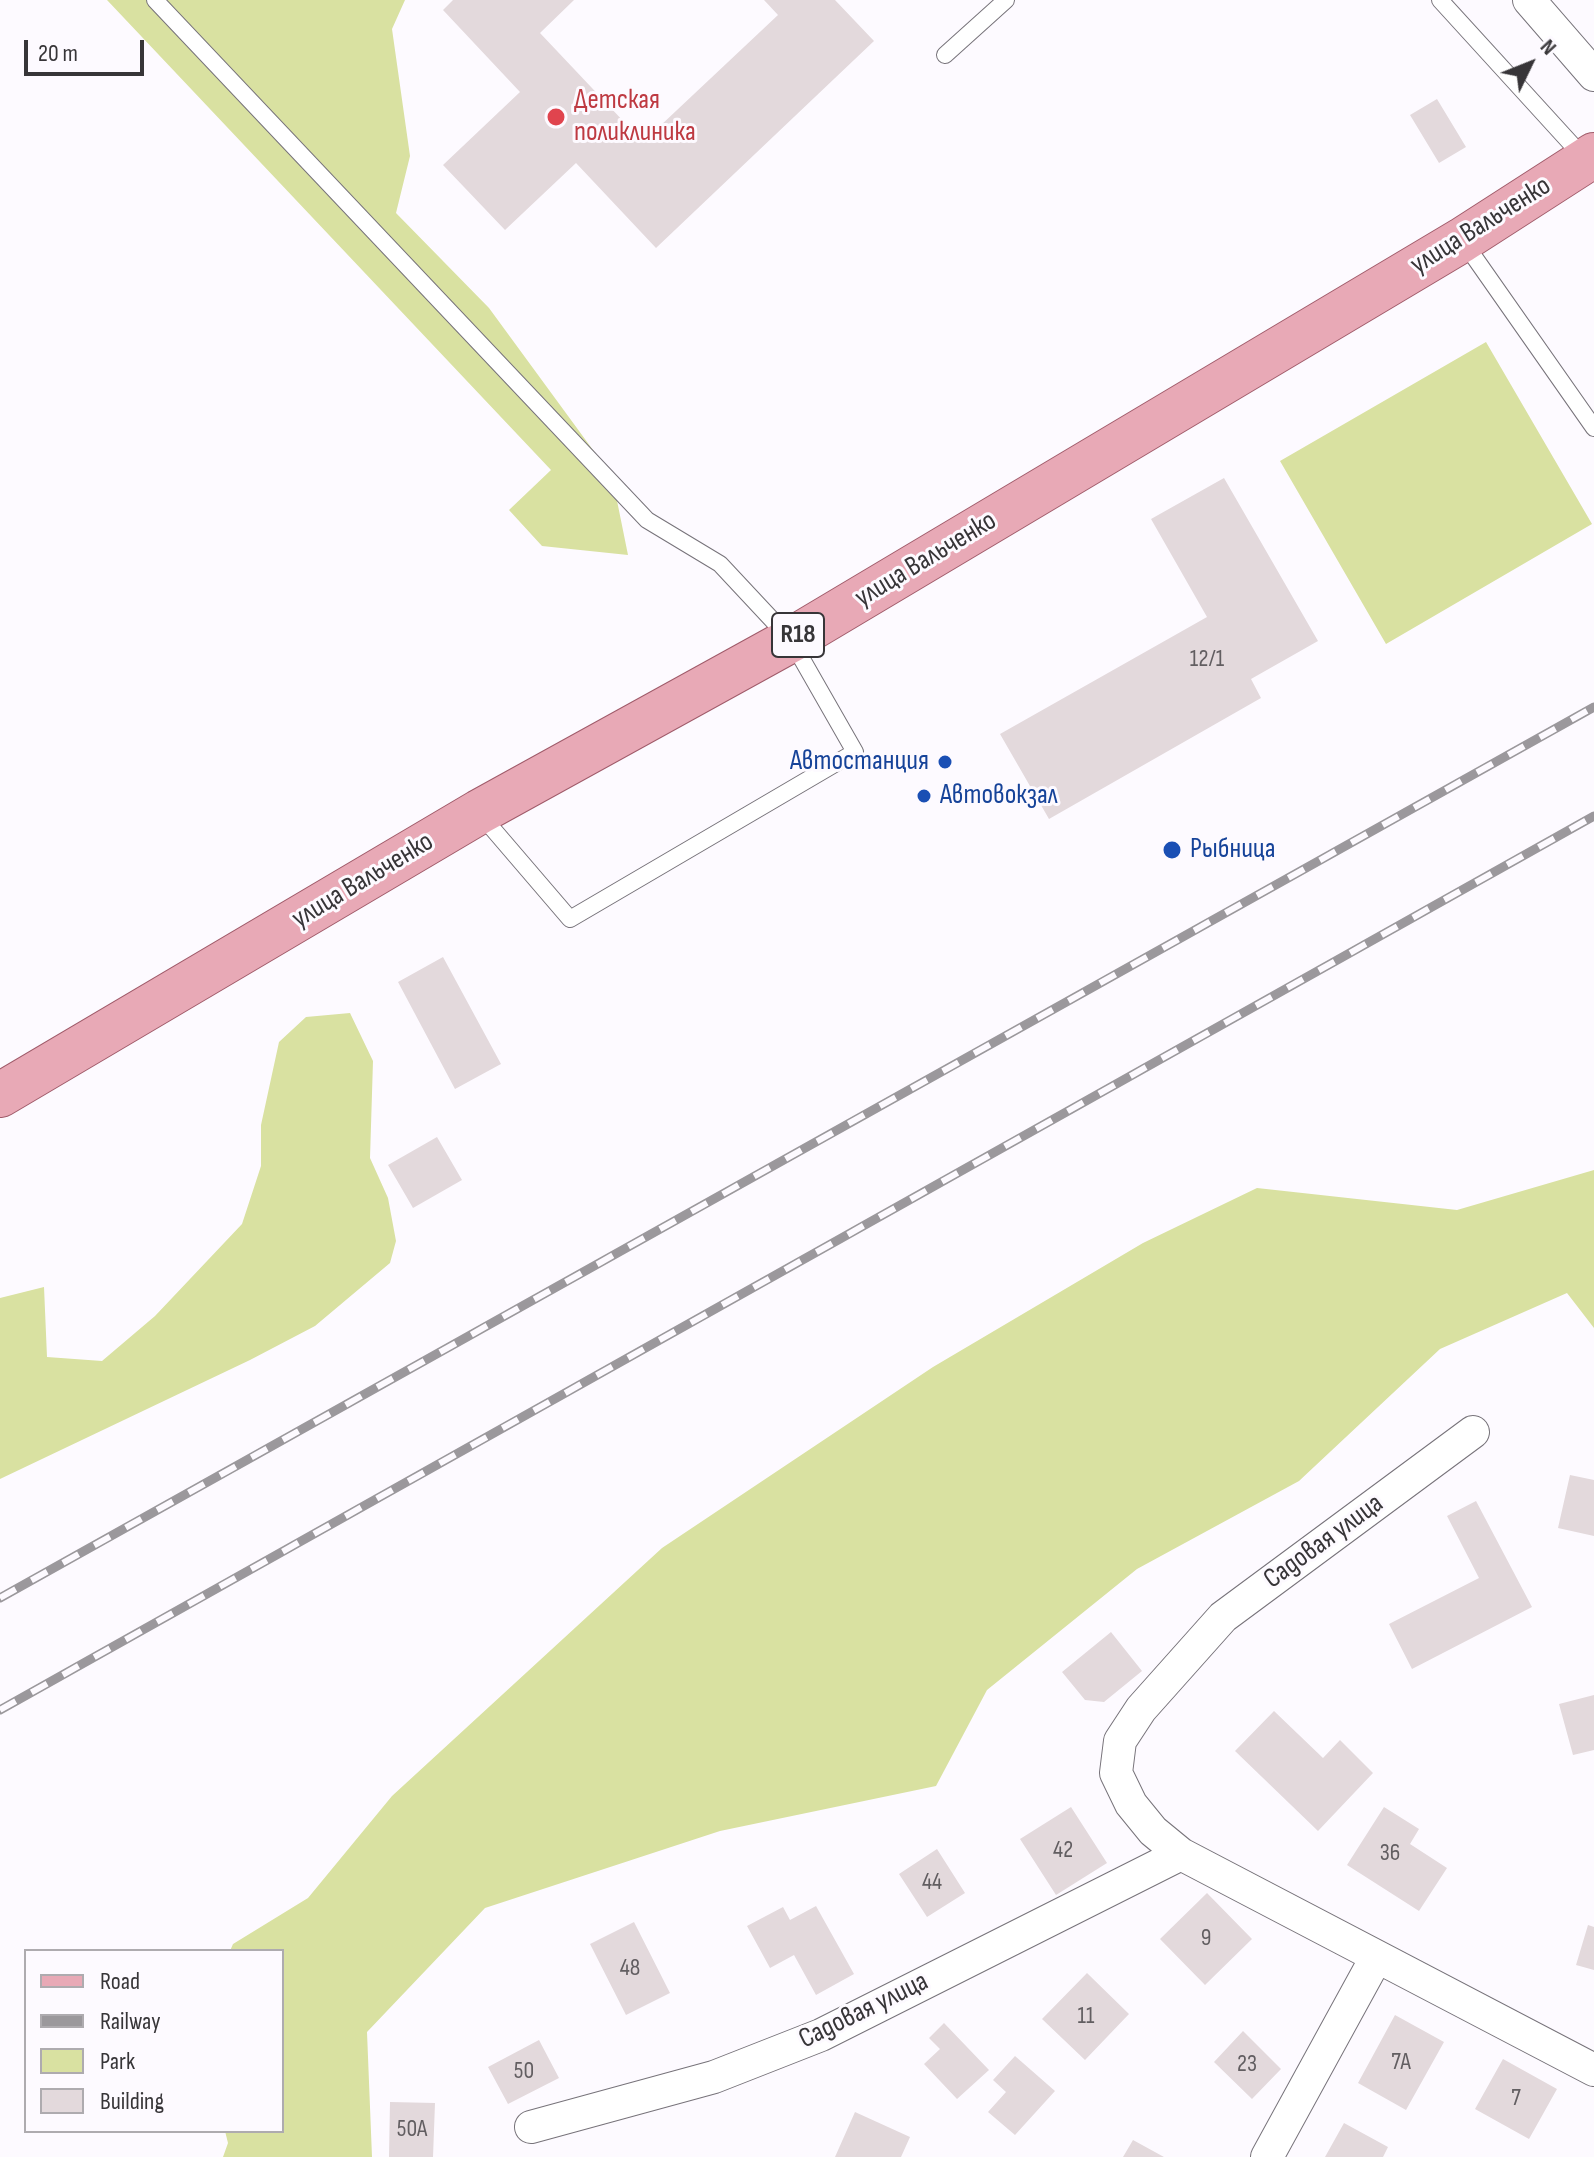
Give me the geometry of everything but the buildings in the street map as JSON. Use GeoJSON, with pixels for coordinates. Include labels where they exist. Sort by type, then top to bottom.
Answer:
{"type":"FeatureCollection","features":[{"type":"Feature","properties":{"kind":"main road","name":"улица Вальченко"},"geometry":{"type":"LineString","coordinates":[[0,1095],[479,812],[791,640],[1462,240],[1590,158]]}},
{"type":"Feature","properties":{"kind":"street"},"geometry":{"type":"LineString","coordinates":[[1529,0],[1594,75]]}},
{"type":"Feature","properties":{"kind":"street","name":"Садовая улица"},"geometry":{"type":"LineString","coordinates":[[1473,1432],[1223,1617],[1141,1709],[1120,1741],[1116,1773],[1131,1804],[1153,1831],[1181,1854],[1594,2070]]}},
{"type":"Feature","properties":{"kind":"street","name":"Садовая улица"},"geometry":{"type":"LineString","coordinates":[[531,2127],[714,2077],[821,2035],[1181,1854]]}},
{"type":"Feature","properties":{"kind":"street"},"geometry":{"type":"LineString","coordinates":[[1267,2157],[1376,1958]]}},
{"type":"Feature","properties":{"kind":"lane"},"geometry":{"type":"LineString","coordinates":[[155,0],[647,520],[720,564],[791,640],[855,752],[570,919],[479,812]]}},
{"type":"Feature","properties":{"kind":"lane"},"geometry":{"type":"LineString","coordinates":[[945,55],[1006,0]]}},
{"type":"Feature","properties":{"kind":"lane"},"geometry":{"type":"LineString","coordinates":[[1440,0],[1590,158]]}},
{"type":"Feature","properties":{"kind":"lane"},"geometry":{"type":"LineString","coordinates":[[1462,240],[1594,428]]}},
{"type":"Feature","properties":{"kind":"green space"},"geometry":{"type":"Polygon","coordinates":[[[107,0],[405,0],[392,29],[410,156],[396,213],[489,308],[612,476],[628,555],[542,546],[509,510],[551,470],[107,0]]]}},
{"type":"Feature","properties":{"kind":"green space"},"geometry":{"type":"Polygon","coordinates":[[[1486,342],[1592,524],[1386,644],[1280,461],[1486,342]]]}},
{"type":"Feature","properties":{"kind":"green space"},"geometry":{"type":"Polygon","coordinates":[[[350,1013],[373,1061],[370,1158],[388,1198],[396,1241],[390,1263],[315,1326],[0,1479],[0,1298],[44,1287],[47,1357],[102,1361],[155,1316],[242,1224],[261,1166],[261,1125],[279,1042],[306,1017],[350,1013]]]}},
{"type":"Feature","properties":{"kind":"green space"},"geometry":{"type":"Polygon","coordinates":[[[1594,1170],[1594,1328],[1567,1293],[1440,1349],[1299,1481],[1137,1569],[987,1690],[936,1786],[720,1831],[485,1908],[367,2032],[372,2157],[223,2157],[228,2143],[226,2133],[284,2133],[284,1949],[231,1949],[233,1944],[308,1898],[392,1796],[662,1548],[933,1367],[1143,1243],[1257,1188],[1457,1210],[1594,1170]]]}},
{"type":"Feature","properties":{"kind":"railway"},"geometry":{"type":"LineString","coordinates":[[0,1598],[1594,707]]}},
{"type":"Feature","properties":{"kind":"railway"},"geometry":{"type":"LineString","coordinates":[[0,1710],[1594,816]]}},
{"type":"Feature","properties":{"kind":"place","name":"Детская поликлиника"},"geometry":{"type":"Point","coordinates":[556,117]}},
{"type":"Feature","properties":{"kind":"place","name":"Автостанция"},"geometry":{"type":"Point","coordinates":[945,762]}},
{"type":"Feature","properties":{"kind":"place","name":"Автовокзал"},"geometry":{"type":"Point","coordinates":[924,796]}},
{"type":"Feature","properties":{"kind":"place","name":"Рыбница"},"geometry":{"type":"Point","coordinates":[1172,850]}}]}
